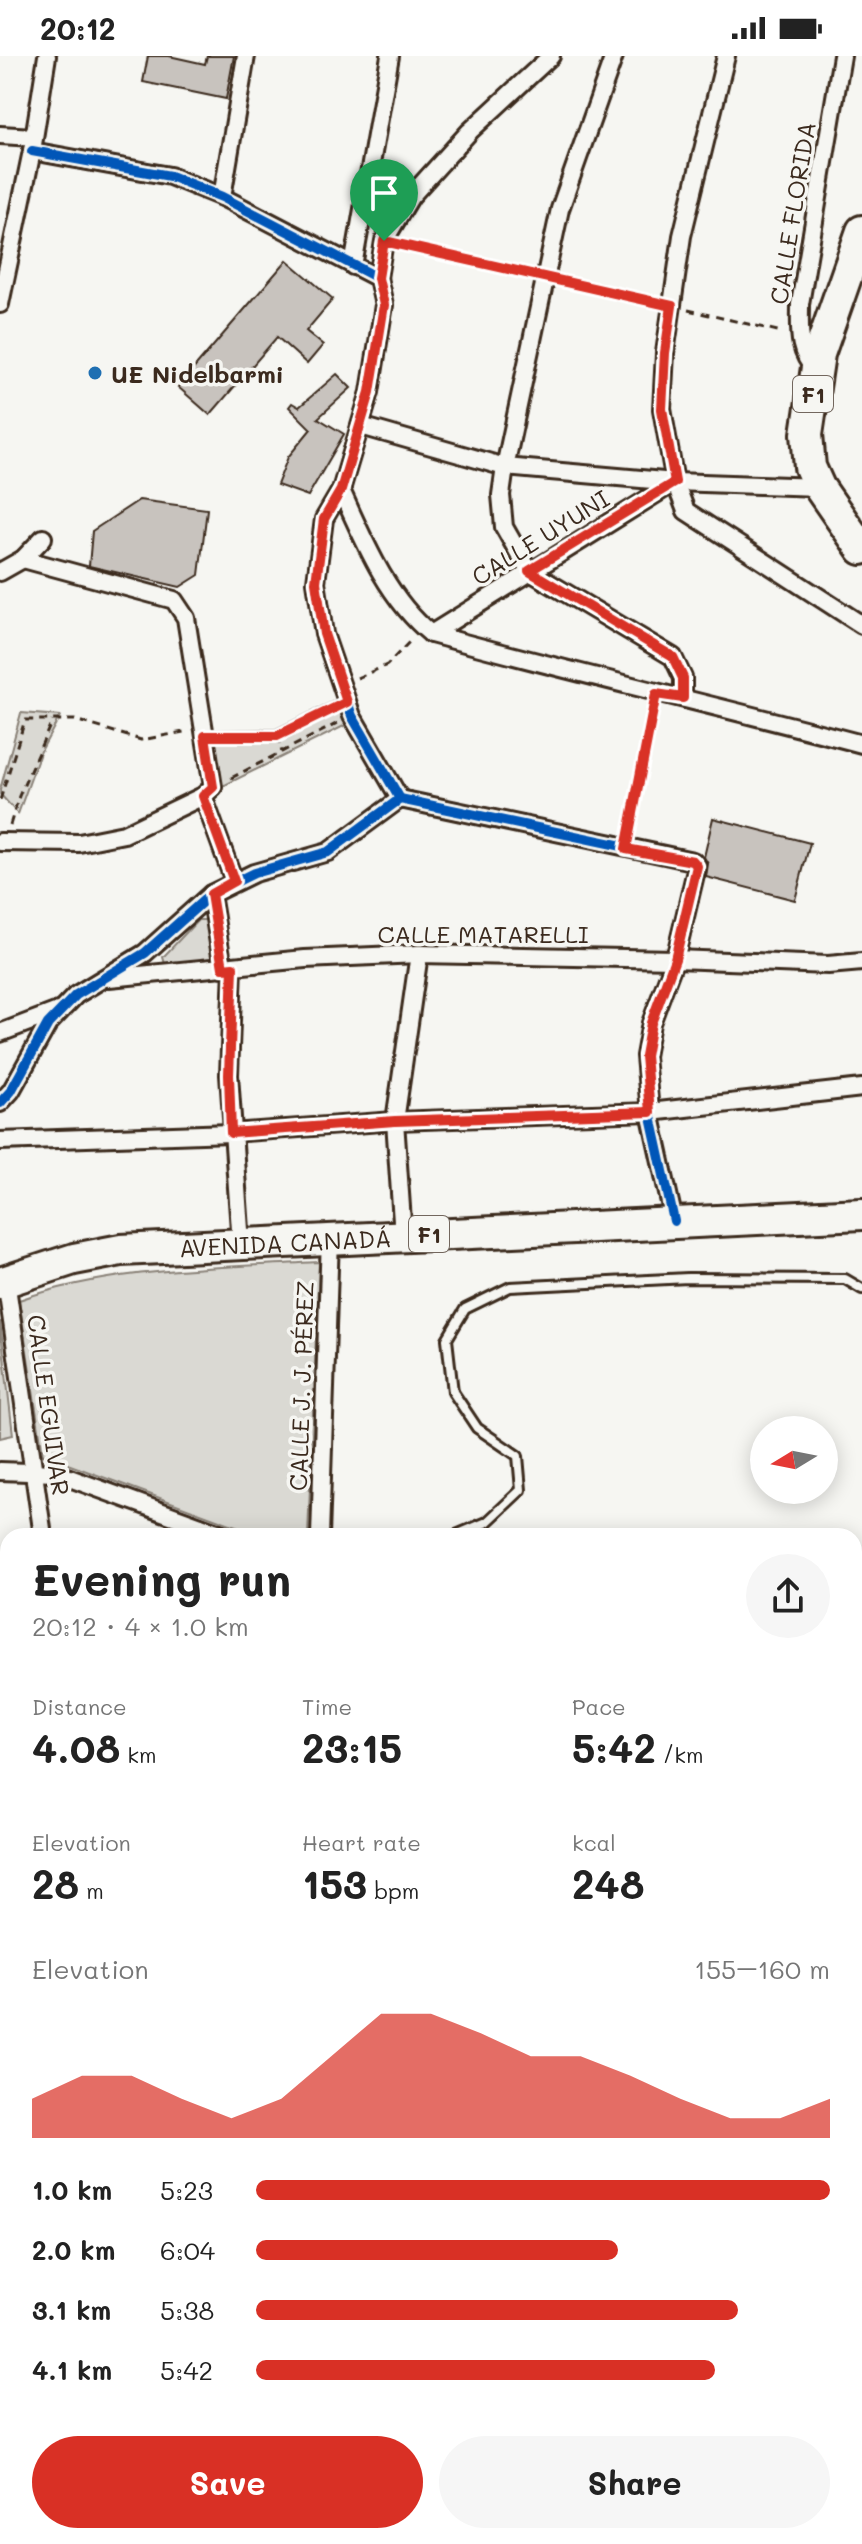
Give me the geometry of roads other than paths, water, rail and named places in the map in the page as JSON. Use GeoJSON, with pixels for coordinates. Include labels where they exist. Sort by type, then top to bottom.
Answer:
{"type":"FeatureCollection","features":[{"type":"Feature","properties":{"kind":"highway","name":"F1"},"geometry":{"type":"LineString","coordinates":[[862,231],[819,354],[807,434],[810,467],[819,487],[862,549]]}},
{"type":"Feature","properties":{"kind":"highway","name":"AVENIDA CANADÁ"},"geometry":{"type":"LineString","coordinates":[[3,1282],[74,1259],[121,1250],[862,1214]]}},
{"type":"Feature","properties":{"kind":"street"},"geometry":{"type":"LineString","coordinates":[[0,304],[33,144],[47,56]]}},
{"type":"Feature","properties":{"kind":"street"},"geometry":{"type":"LineString","coordinates":[[222,197],[246,56]]}},
{"type":"Feature","properties":{"kind":"street"},"geometry":{"type":"LineString","coordinates":[[353,266],[390,56]]}},
{"type":"Feature","properties":{"kind":"street"},"geometry":{"type":"LineString","coordinates":[[400,799],[349,709],[324,634],[316,582],[324,519],[341,490],[370,392],[384,305],[380,285],[384,241],[411,196],[470,131],[551,56]]}},
{"type":"Feature","properties":{"kind":"street"},"geometry":{"type":"LineString","coordinates":[[614,56],[560,209],[505,467],[501,495],[504,527],[529,571],[673,657],[683,678],[683,698]]}},
{"type":"Feature","properties":{"kind":"street"},"geometry":{"type":"LineString","coordinates":[[726,56],[682,236],[665,353],[662,409],[675,482],[686,511],[862,625]]}},
{"type":"Feature","properties":{"kind":"street","name":"CALLE FLORIDA"},"geometry":{"type":"LineString","coordinates":[[817,372],[804,358],[800,304],[842,56]]}},
{"type":"Feature","properties":{"kind":"street"},"geometry":{"type":"LineString","coordinates":[[0,135],[170,176],[222,197],[353,266],[380,285]]}},
{"type":"Feature","properties":{"kind":"street"},"geometry":{"type":"LineString","coordinates":[[361,426],[505,467],[675,482],[819,487]]}},
{"type":"Feature","properties":{"kind":"street","name":"CALLE UYUNI"},"geometry":{"type":"LineString","coordinates":[[426,631],[675,482]]}},
{"type":"Feature","properties":{"kind":"street"},"geometry":{"type":"LineString","coordinates":[[341,490],[367,548],[410,617],[426,631],[656,694],[683,698],[862,744]]}},
{"type":"Feature","properties":{"kind":"street"},"geometry":{"type":"LineString","coordinates":[[0,572],[23,559],[43,538]]}},
{"type":"Feature","properties":{"kind":"street"},"geometry":{"type":"LineString","coordinates":[[23,559],[174,600],[181,607],[186,618],[205,736],[208,792],[234,881]]}},
{"type":"Feature","properties":{"kind":"street"},"geometry":{"type":"LineString","coordinates":[[2,836],[79,843],[124,834],[208,792]]}},
{"type":"Feature","properties":{"kind":"street"},"geometry":{"type":"LineString","coordinates":[[0,1103],[11,1091],[48,1024],[76,995],[145,953],[211,894],[234,881],[328,852],[400,799],[693,861],[697,866],[675,959],[651,1023],[645,1056],[650,1112],[674,1221]]}},
{"type":"Feature","properties":{"kind":"street"},"geometry":{"type":"LineString","coordinates":[[211,894],[228,968],[231,1133],[241,1244]]}},
{"type":"Feature","properties":{"kind":"street"},"geometry":{"type":"LineString","coordinates":[[403,1236],[395,1121],[419,954]]}},
{"type":"Feature","properties":{"kind":"street","name":"CALLE MATARELLI"},"geometry":{"type":"LineString","coordinates":[[104,978],[305,959],[419,954],[828,965],[862,962]]}},
{"type":"Feature","properties":{"kind":"street"},"geometry":{"type":"LineString","coordinates":[[0,1033],[62,1010]]}},
{"type":"Feature","properties":{"kind":"street"},"geometry":{"type":"LineString","coordinates":[[0,1141],[650,1112],[862,1088]]}},
{"type":"Feature","properties":{"kind":"street","name":"CALLE J. J. PÉREZ"},"geometry":{"type":"LineString","coordinates":[[320,1528],[330,1238]]}},
{"type":"Feature","properties":{"kind":"street","name":"CALLE EGUIVAR"},"geometry":{"type":"LineString","coordinates":[[3,1282],[42,1528]]}},
{"type":"Feature","properties":{"kind":"street"},"geometry":{"type":"LineString","coordinates":[[0,1471],[56,1473],[206,1528]]}},
{"type":"Feature","properties":{"kind":"lane"},"geometry":{"type":"LineString","coordinates":[[473,1528],[487,1522],[521,1490],[518,1456],[477,1428],[453,1392],[447,1339],[465,1309],[510,1287],[540,1285],[688,1278],[845,1279],[862,1289]]}},
{"type":"Feature","properties":{"kind":"place","name":"UE Nidelbarmi"},"geometry":{"type":"Point","coordinates":[95,373]}}]}
